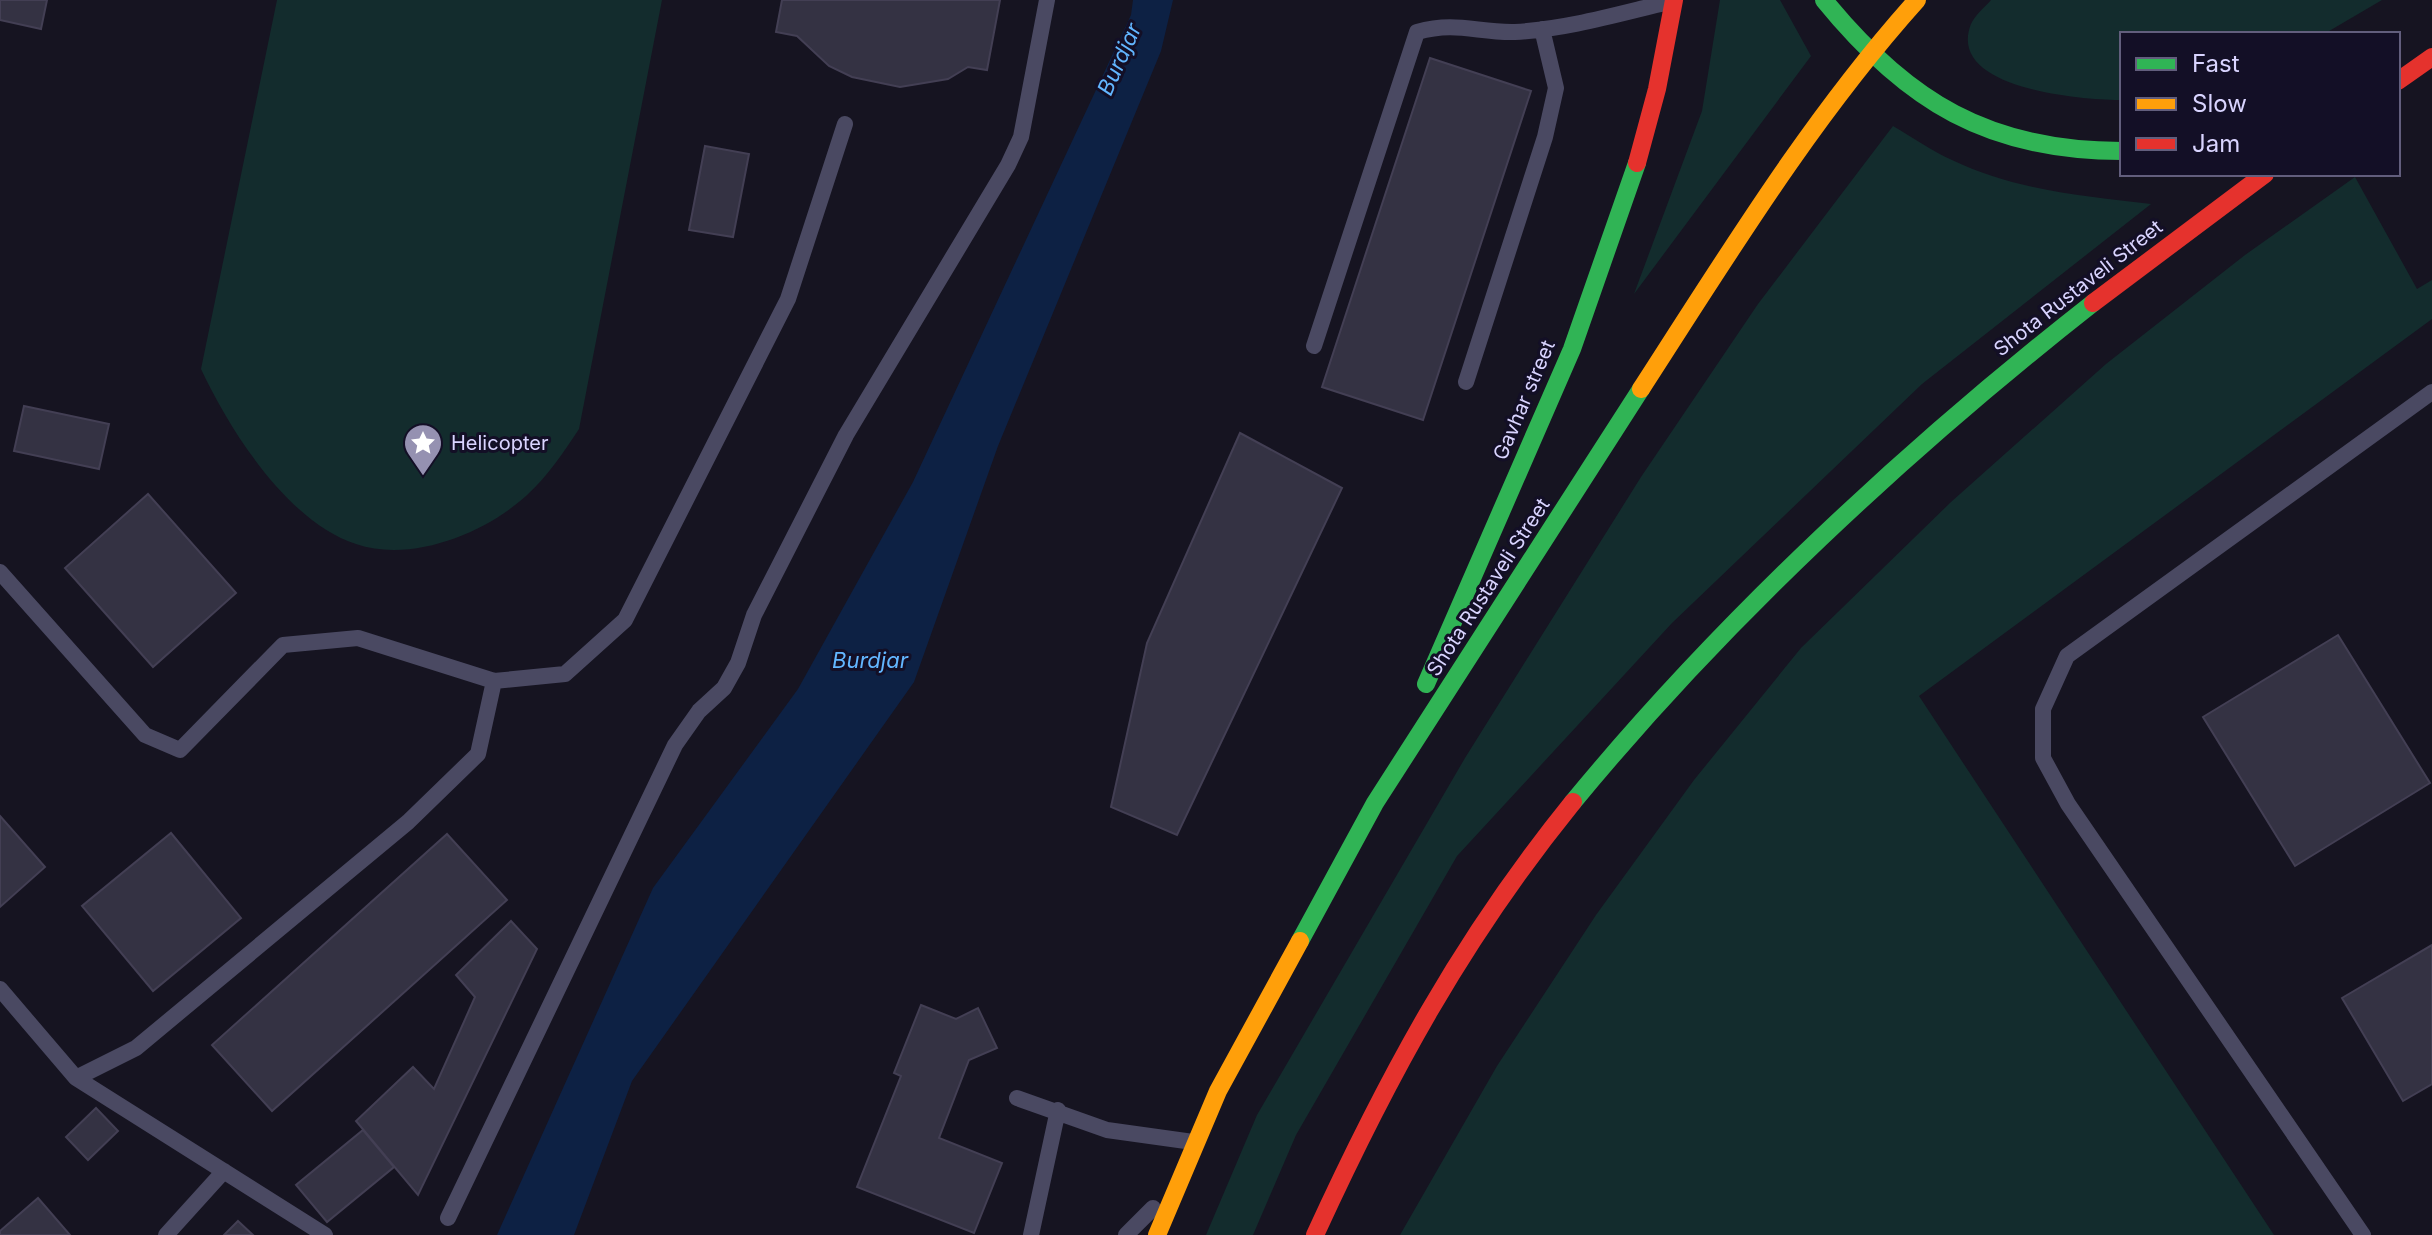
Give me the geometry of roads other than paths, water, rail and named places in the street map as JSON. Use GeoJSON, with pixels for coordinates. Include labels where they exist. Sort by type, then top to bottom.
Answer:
{"type":"FeatureCollection","features":[{"type":"Feature","properties":{"kind":"main road","name":"Gavhar street"},"geometry":{"type":"LineString","coordinates":[[1375,803],[1587,311],[1651,115],[1674,0]]}},
{"type":"Feature","properties":{"kind":"main road"},"geometry":{"type":"LineString","coordinates":[[1824,0],[1871,51],[1921,92],[1977,126],[2021,142],[2075,151],[2120,151]]}},
{"type":"Feature","properties":{"kind":"main road","name":"Shota Rustaveli Street"},"geometry":{"type":"LineString","coordinates":[[1157,1235],[1218,1091],[1375,803],[1740,235],[1871,51],[1917,0]]}},
{"type":"Feature","properties":{"kind":"main road"},"geometry":{"type":"LineString","coordinates":[[2400,58],[2432,42]]}},
{"type":"Feature","properties":{"kind":"main road"},"geometry":{"type":"LineString","coordinates":[[2400,80],[2432,57]]}},
{"type":"Feature","properties":{"kind":"main road","name":"Shota Rustaveli Street"},"geometry":{"type":"LineString","coordinates":[[1315,1235],[1362,1133],[1433,999],[1510,882],[1610,757],[1693,667],[1958,413],[2080,310],[2262,176]]}},
{"type":"Feature","properties":{"kind":"lane"},"geometry":{"type":"LineString","coordinates":[[448,1218],[675,745],[699,711],[724,688],[738,663],[754,615],[846,435],[1008,165],[1021,137],[1047,0]]}},
{"type":"Feature","properties":{"kind":"lane"},"geometry":{"type":"LineString","coordinates":[[1314,346],[1417,32],[1444,24],[1512,32],[1542,29],[1674,0]]}},
{"type":"Feature","properties":{"kind":"lane"},"geometry":{"type":"LineString","coordinates":[[1466,382],[1545,137],[1556,88],[1542,29]]}},
{"type":"Feature","properties":{"kind":"lane"},"geometry":{"type":"LineString","coordinates":[[0,572],[145,735],[180,750],[283,645],[358,638],[494,681],[565,674],[625,620],[788,299],[845,124]]}},
{"type":"Feature","properties":{"kind":"lane"},"geometry":{"type":"LineString","coordinates":[[2363,1235],[2068,804],[2043,758],[2043,709],[2067,656],[2432,392]]}},
{"type":"Feature","properties":{"kind":"lane"},"geometry":{"type":"LineString","coordinates":[[76,1078],[136,1048],[408,822],[478,754],[494,681]]}},
{"type":"Feature","properties":{"kind":"lane"},"geometry":{"type":"LineString","coordinates":[[0,989],[76,1078],[325,1235]]}},
{"type":"Feature","properties":{"kind":"lane"},"geometry":{"type":"LineString","coordinates":[[1017,1098],[1058,1110],[1107,1130],[1195,1143]]}},
{"type":"Feature","properties":{"kind":"lane"},"geometry":{"type":"LineString","coordinates":[[1031,1235],[1058,1110]]}},
{"type":"Feature","properties":{"kind":"lane"},"geometry":{"type":"LineString","coordinates":[[166,1235],[224,1171]]}},
{"type":"Feature","properties":{"kind":"lane"},"geometry":{"type":"LineString","coordinates":[[1126,1235],[1176,1184]]}},
{"type":"Feature","properties":{"kind":"water","name":"Burdjar"},"geometry":{"type":"Polygon","coordinates":[[[1133,0],[1173,0],[1161,51],[998,446],[914,682],[632,1081],[574,1235],[497,1235],[653,888],[798,689],[913,482],[1131,15],[1133,0]]]}},
{"type":"Feature","properties":{"kind":"place","name":"Helicopter"},"geometry":{"type":"Point","coordinates":[423,477]}}]}
